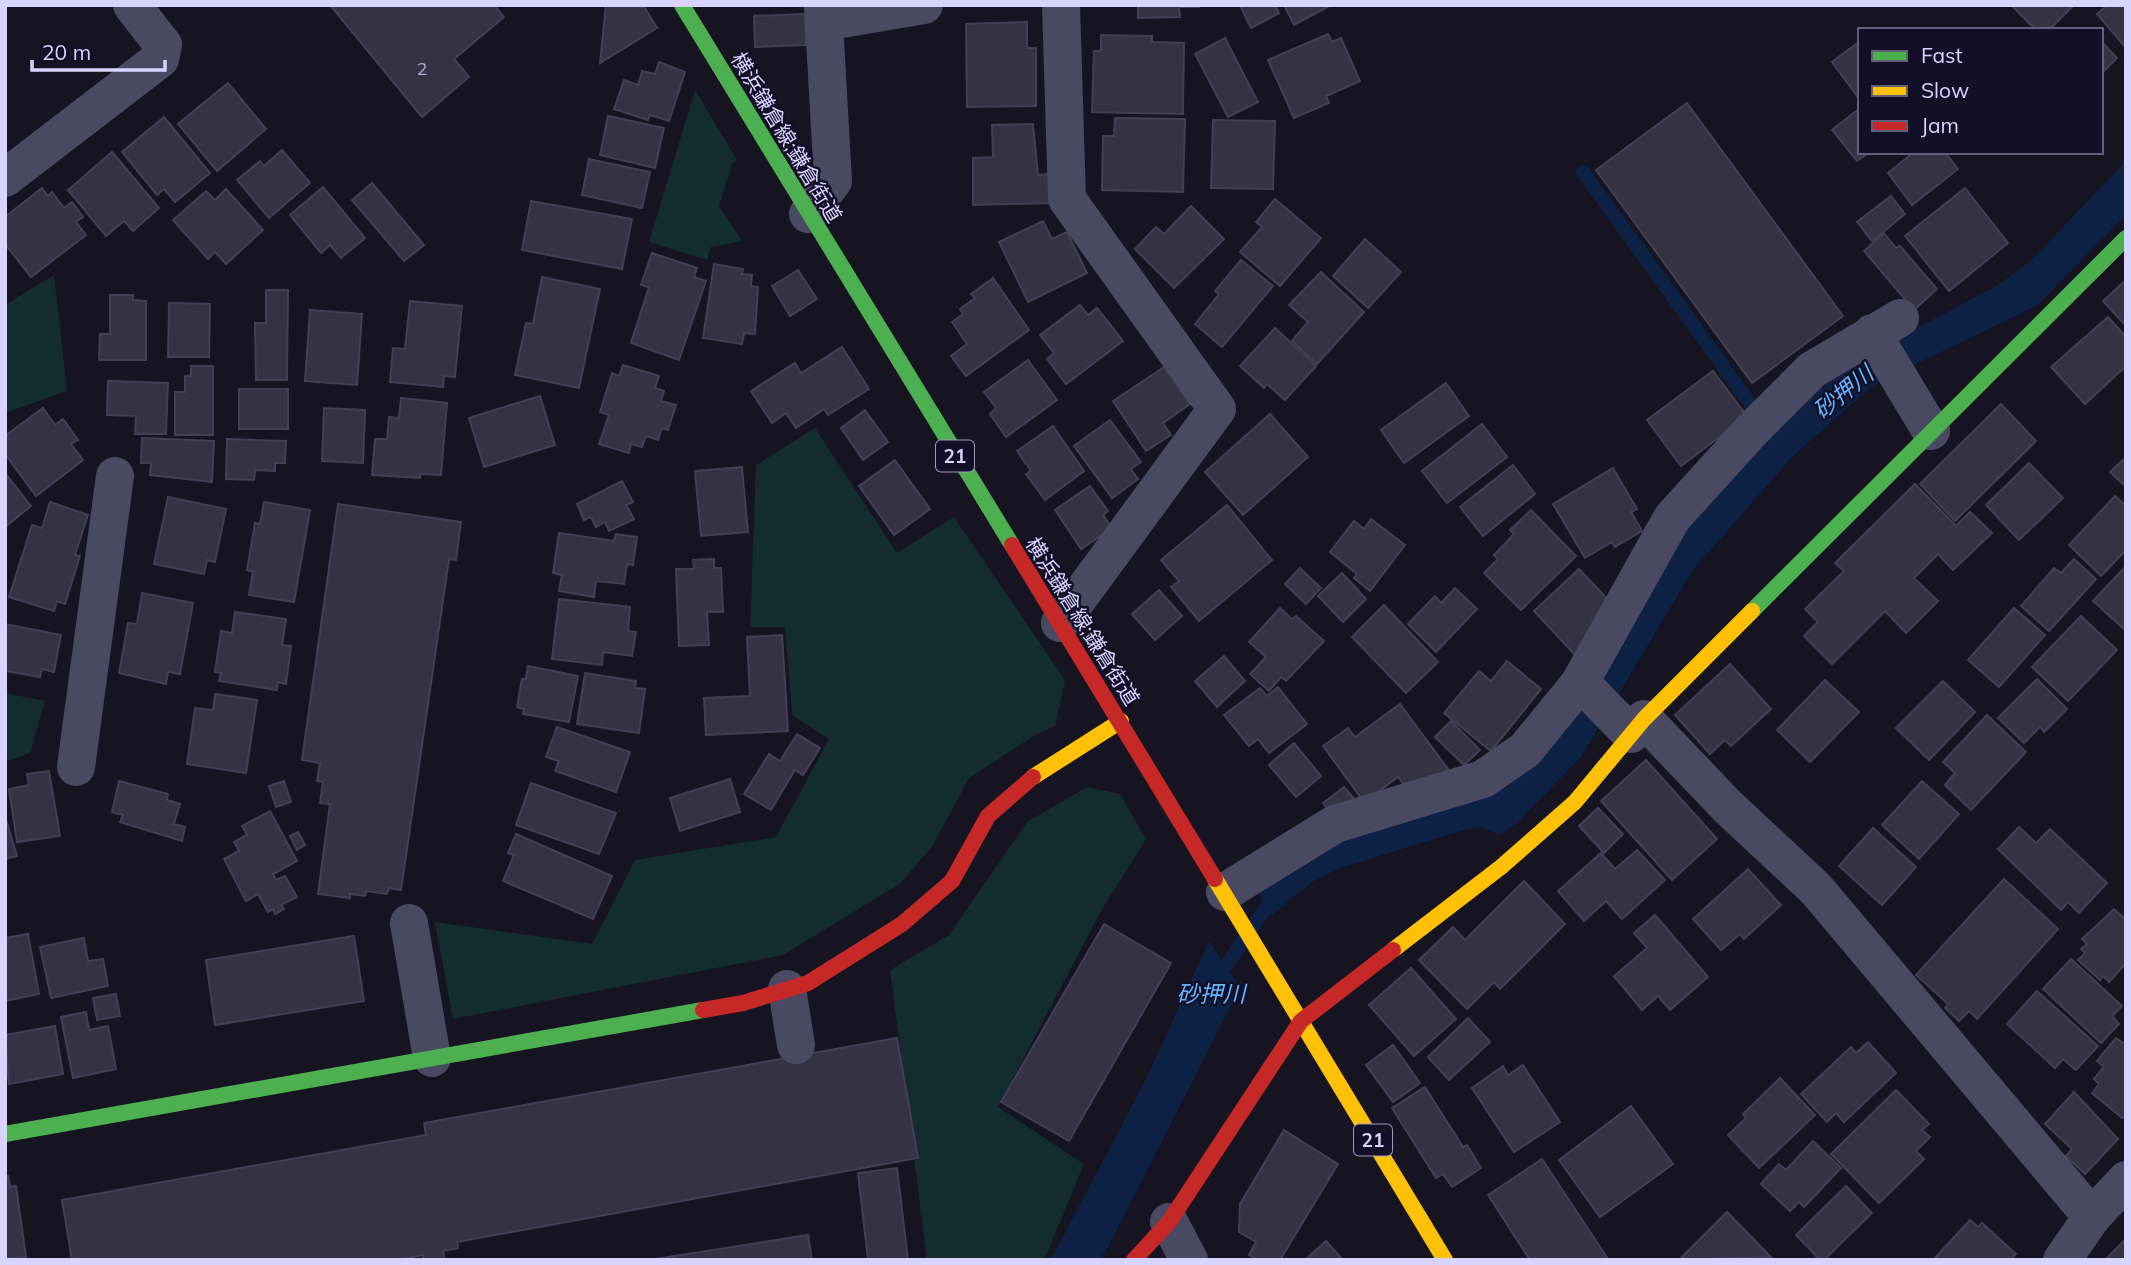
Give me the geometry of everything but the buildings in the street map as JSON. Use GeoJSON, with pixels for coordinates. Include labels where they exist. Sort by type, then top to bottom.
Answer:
{"type":"FeatureCollection","features":[{"type":"Feature","properties":{"kind":"street"},"geometry":{"type":"LineString","coordinates":[[5,178],[160,59],[163,46],[132,5]]}},
{"type":"Feature","properties":{"kind":"street","name":"横浜鎌倉線;鎌倉街道"},"geometry":{"type":"LineString","coordinates":[[682,5],[1229,898],[1445,1260]]}},
{"type":"Feature","properties":{"kind":"street"},"geometry":{"type":"LineString","coordinates":[[808,214],[833,181],[823,14],[924,5]]}},
{"type":"Feature","properties":{"kind":"street"},"geometry":{"type":"LineString","coordinates":[[1060,623],[1217,409],[1067,199],[1061,5]]}},
{"type":"Feature","properties":{"kind":"street"},"geometry":{"type":"LineString","coordinates":[[1134,1260],[1169,1222],[1301,1021],[1501,867],[1575,802],[1638,726],[2126,238]]}},
{"type":"Feature","properties":{"kind":"street"},"geometry":{"type":"LineString","coordinates":[[1229,898],[1335,824],[1483,779],[1525,750],[1579,684],[1672,518],[1751,430],[1812,370],[1882,329],[1903,384],[1931,431]]}},
{"type":"Feature","properties":{"kind":"street"},"geometry":{"type":"LineString","coordinates":[[76,766],[116,476]]}},
{"type":"Feature","properties":{"kind":"street"},"geometry":{"type":"LineString","coordinates":[[1579,684],[1638,726],[1816,889],[2092,1217]]}},
{"type":"Feature","properties":{"kind":"street"},"geometry":{"type":"LineString","coordinates":[[5,1134],[743,1003],[808,983],[902,924],[952,881],[988,816],[1020,786],[1121,721]]}},
{"type":"Feature","properties":{"kind":"street"},"geometry":{"type":"LineString","coordinates":[[409,923],[432,1058]]}},
{"type":"Feature","properties":{"kind":"street"},"geometry":{"type":"LineString","coordinates":[[787,989],[796,1045]]}},
{"type":"Feature","properties":{"kind":"street"},"geometry":{"type":"LineString","coordinates":[[2062,1260],[2092,1217],[2126,1180]]}},
{"type":"Feature","properties":{"kind":"street"},"geometry":{"type":"LineString","coordinates":[[1169,1222],[1189,1260]]}},
{"type":"Feature","properties":{"kind":"green space"},"geometry":{"type":"Polygon","coordinates":[[[695,90],[737,160],[732,164],[719,206],[742,241],[711,247],[707,260],[649,242],[695,90]]]}},
{"type":"Feature","properties":{"kind":"green space"},"geometry":{"type":"Polygon","coordinates":[[[54,275],[67,391],[5,413],[5,305],[54,275]]]}},
{"type":"Feature","properties":{"kind":"green space"},"geometry":{"type":"Polygon","coordinates":[[[815,428],[897,553],[954,517],[1065,680],[1055,726],[1037,734],[969,778],[933,845],[901,883],[783,955],[453,1019],[435,922],[592,944],[635,860],[776,837],[829,739],[792,715],[785,627],[750,627],[756,465],[815,428]]]}},
{"type":"Feature","properties":{"kind":"green space"},"geometry":{"type":"Polygon","coordinates":[[[5,693],[45,701],[30,753],[5,762],[5,693]]]}},
{"type":"Feature","properties":{"kind":"green space"},"geometry":{"type":"Polygon","coordinates":[[[1087,787],[1120,794],[1146,839],[1101,911],[998,1107],[1084,1164],[1047,1253],[1041,1260],[927,1260],[890,970],[949,935],[1027,822],[1087,787]]]}},
{"type":"Feature","properties":{"kind":"water","name":"砂押川"},"geometry":{"type":"Polygon","coordinates":[[[2126,161],[2126,215],[2038,305],[1875,384],[1794,455],[1693,570],[1581,757],[1516,824],[1499,835],[1481,827],[1464,830],[1340,868],[1312,882],[1272,915],[1256,890],[1323,847],[1484,792],[1666,549],[1774,424],[1861,358],[1996,286],[2029,262],[2126,161]]]}},
{"type":"Feature","properties":{"kind":"water","name":"砂押川"},"geometry":{"type":"Polygon","coordinates":[[[1209,941],[1240,988],[1107,1249],[1099,1260],[1047,1260],[1055,1252],[1147,1077],[1209,941]]]}},
{"type":"Feature","properties":{"kind":"waterway"},"geometry":{"type":"LineString","coordinates":[[1583,172],[1754,409],[1763,416]]}},
{"type":"Feature","properties":{"kind":"waterway","name":"砂押川"},"geometry":{"type":"LineString","coordinates":[[1216,980],[1276,893]]}},
{"type":"Feature","properties":{"kind":"traffic: fast"},"geometry":{"type":"LineString","coordinates":[[682,5],[1012,545]]}},
{"type":"Feature","properties":{"kind":"traffic: fast"},"geometry":{"type":"LineString","coordinates":[[1752,611],[2126,238]]}},
{"type":"Feature","properties":{"kind":"traffic: fast"},"geometry":{"type":"LineString","coordinates":[[5,1134],[703,1010]]}},
{"type":"Feature","properties":{"kind":"traffic: slow"},"geometry":{"type":"LineString","coordinates":[[1393,950],[1501,867],[1575,802],[1644,719],[1752,611]]}},
{"type":"Feature","properties":{"kind":"traffic: slow"},"geometry":{"type":"LineString","coordinates":[[1033,777],[1121,721]]}},
{"type":"Feature","properties":{"kind":"traffic: slow"},"geometry":{"type":"LineString","coordinates":[[1215,879],[1445,1260]]}},
{"type":"Feature","properties":{"kind":"traffic: jam"},"geometry":{"type":"LineString","coordinates":[[1012,545],[1215,879]]}},
{"type":"Feature","properties":{"kind":"traffic: jam"},"geometry":{"type":"LineString","coordinates":[[703,1010],[743,1003],[808,983],[902,924],[952,881],[988,816],[1033,777]]}},
{"type":"Feature","properties":{"kind":"traffic: jam"},"geometry":{"type":"LineString","coordinates":[[1134,1260],[1169,1222],[1301,1021],[1393,950]]}}]}
